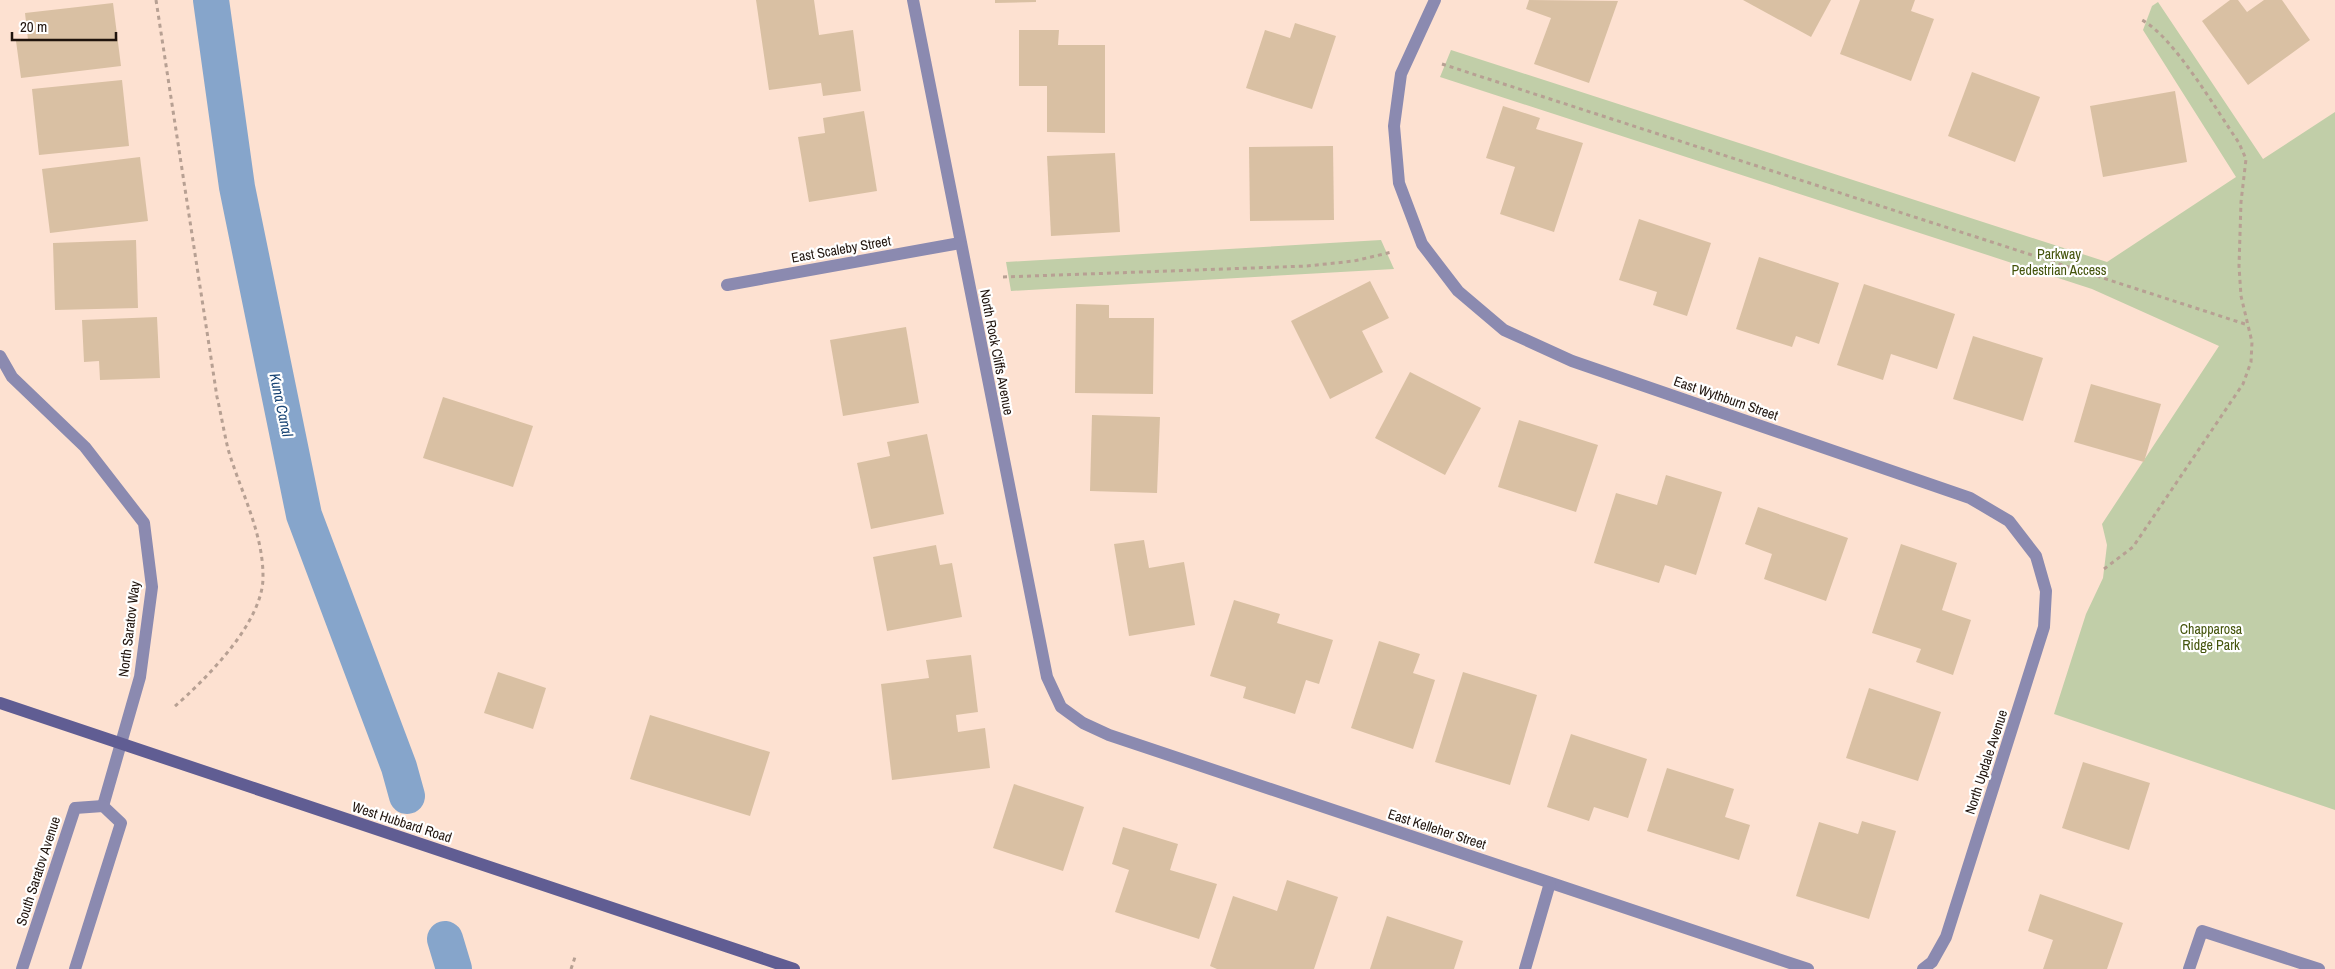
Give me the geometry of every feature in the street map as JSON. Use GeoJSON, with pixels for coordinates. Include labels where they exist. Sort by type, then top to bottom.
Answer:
{"type":"FeatureCollection","features":[{"type":"Feature","properties":{"kind":"street","name":"North Rock Cliffs Avenue"},"geometry":{"type":"LineString","coordinates":[[913,0],[1047,677],[1061,706]]}},
{"type":"Feature","properties":{"kind":"street","name":"East Wythburn Street"},"geometry":{"type":"LineString","coordinates":[[1436,0],[1402,74],[1394,126],[1399,183],[1422,244],[1458,291],[1504,330],[1572,361],[1970,498],[2009,521],[2036,556]]}},
{"type":"Feature","properties":{"kind":"street","name":"East Scaleby Street"},"geometry":{"type":"LineString","coordinates":[[727,285],[960,243]]}},
{"type":"Feature","properties":{"kind":"street","name":"North Saratov Way"},"geometry":{"type":"LineString","coordinates":[[0,356],[12,377],[85,447],[144,523],[152,587],[140,678],[103,806]]}},
{"type":"Feature","properties":{"kind":"street","name":"North Updale Avenue"},"geometry":{"type":"LineString","coordinates":[[1923,969],[1932,962],[1946,938],[2044,626],[2046,591],[2036,556]]}},
{"type":"Feature","properties":{"kind":"street","name":"West Hubbard Road"},"geometry":{"type":"LineString","coordinates":[[0,703],[794,969]]}},
{"type":"Feature","properties":{"kind":"street","name":"East Kelleher Street"},"geometry":{"type":"LineString","coordinates":[[1061,706],[1083,723],[1108,735],[1808,969]]}},
{"type":"Feature","properties":{"kind":"street"},"geometry":{"type":"LineString","coordinates":[[75,969],[121,823],[103,806]]}},
{"type":"Feature","properties":{"kind":"street","name":"South Saratov Avenue"},"geometry":{"type":"LineString","coordinates":[[22,969],[75,808],[103,806]]}},
{"type":"Feature","properties":{"kind":"street"},"geometry":{"type":"LineString","coordinates":[[1525,969],[1550,883]]}},
{"type":"Feature","properties":{"kind":"street"},"geometry":{"type":"LineString","coordinates":[[2189,969],[2202,932],[2319,969]]}},
{"type":"Feature","properties":{"kind":"path"},"geometry":{"type":"LineString","coordinates":[[156,0],[217,397],[228,448],[260,550],[264,578],[252,616],[233,645],[193,690],[173,708]]}},
{"type":"Feature","properties":{"kind":"path"},"geometry":{"type":"LineString","coordinates":[[2104,569],[2133,547],[2243,384],[2251,362],[2252,342],[2241,296],[2239,266],[2241,202],[2246,159],[2239,143],[2171,46],[2154,26],[2142,20]]}},
{"type":"Feature","properties":{"kind":"path"},"geometry":{"type":"LineString","coordinates":[[1442,64],[2248,325]]}},
{"type":"Feature","properties":{"kind":"path"},"geometry":{"type":"LineString","coordinates":[[1003,277],[1306,266],[1354,261],[1392,252]]}},
{"type":"Feature","properties":{"kind":"path"},"geometry":{"type":"LineString","coordinates":[[571,969],[575,958]]}},
{"type":"Feature","properties":{"kind":"green space","name":"Chapparosa Ridge Park"},"geometry":{"type":"Polygon","coordinates":[[[2158,2],[2263,159],[2335,112],[2335,810],[2054,714],[2086,614],[2103,578],[2107,545],[2102,524],[2219,346],[2092,289],[1440,77],[1451,50],[2107,262],[2236,177],[2143,30],[2152,6],[2158,2]]]}},
{"type":"Feature","properties":{"kind":"green space"},"geometry":{"type":"Polygon","coordinates":[[[1381,240],[1394,269],[1011,291],[1006,262],[1381,240]]]}},
{"type":"Feature","properties":{"kind":"building"},"geometry":{"type":"Polygon","coordinates":[[[756,0],[814,0],[819,35],[853,30],[861,91],[823,96],[821,83],[769,90],[756,0]]]}},
{"type":"Feature","properties":{"kind":"building"},"geometry":{"type":"Polygon","coordinates":[[[995,0],[1036,0],[1036,2],[995,3],[995,0]]]}},
{"type":"Feature","properties":{"kind":"building"},"geometry":{"type":"Polygon","coordinates":[[[1529,0],[1618,1],[1589,83],[1534,64],[1551,18],[1526,9],[1529,0]]]}},
{"type":"Feature","properties":{"kind":"building"},"geometry":{"type":"Polygon","coordinates":[[[1743,0],[1831,0],[1811,37],[1743,0]]]}},
{"type":"Feature","properties":{"kind":"building"},"geometry":{"type":"Polygon","coordinates":[[[1860,0],[1915,0],[1911,11],[1934,19],[1911,81],[1840,54],[1860,0]]]}},
{"type":"Feature","properties":{"kind":"building"},"geometry":{"type":"Polygon","coordinates":[[[2230,0],[2238,0],[2247,12],[2264,0],[2282,0],[2310,40],[2248,85],[2202,21],[2230,0]]]}},
{"type":"Feature","properties":{"kind":"building"},"geometry":{"type":"Polygon","coordinates":[[[113,3],[121,66],[21,78],[16,41],[28,40],[25,13],[113,3]]]}},
{"type":"Feature","properties":{"kind":"building"},"geometry":{"type":"Polygon","coordinates":[[[1295,23],[1336,36],[1312,109],[1246,88],[1265,30],[1290,38],[1295,23]]]}},
{"type":"Feature","properties":{"kind":"building"},"geometry":{"type":"Polygon","coordinates":[[[1019,30],[1059,30],[1058,45],[1105,45],[1105,133],[1047,132],[1047,86],[1019,86],[1019,30]]]}},
{"type":"Feature","properties":{"kind":"building"},"geometry":{"type":"Polygon","coordinates":[[[1972,72],[2040,97],[2015,162],[1948,136],[1972,72]]]}},
{"type":"Feature","properties":{"kind":"building"},"geometry":{"type":"Polygon","coordinates":[[[122,80],[129,146],[39,155],[32,89],[122,80]]]}},
{"type":"Feature","properties":{"kind":"building"},"geometry":{"type":"Polygon","coordinates":[[[2175,91],[2187,162],[2103,177],[2090,106],[2175,91]]]}},
{"type":"Feature","properties":{"kind":"building"},"geometry":{"type":"Polygon","coordinates":[[[1503,106],[1540,118],[1536,129],[1583,143],[1554,232],[1500,214],[1515,167],[1486,158],[1503,106]]]}},
{"type":"Feature","properties":{"kind":"building"},"geometry":{"type":"Polygon","coordinates":[[[864,111],[877,191],[809,202],[798,137],[825,133],[823,118],[864,111]]]}},
{"type":"Feature","properties":{"kind":"building"},"geometry":{"type":"Polygon","coordinates":[[[1333,146],[1334,220],[1250,221],[1249,147],[1333,146]]]}},
{"type":"Feature","properties":{"kind":"building"},"geometry":{"type":"Polygon","coordinates":[[[1115,153],[1120,232],[1051,236],[1047,156],[1115,153]]]}},
{"type":"Feature","properties":{"kind":"building"},"geometry":{"type":"Polygon","coordinates":[[[140,157],[148,221],[50,233],[42,169],[140,157]]]}},
{"type":"Feature","properties":{"kind":"building"},"geometry":{"type":"Polygon","coordinates":[[[1639,219],[1711,243],[1687,316],[1653,305],[1657,292],[1619,280],[1639,219]]]}},
{"type":"Feature","properties":{"kind":"building"},"geometry":{"type":"Polygon","coordinates":[[[136,240],[138,308],[55,310],[53,243],[136,240]]]}},
{"type":"Feature","properties":{"kind":"building"},"geometry":{"type":"Polygon","coordinates":[[[1759,257],[1839,283],[1819,344],[1796,336],[1792,347],[1736,329],[1759,257]]]}},
{"type":"Feature","properties":{"kind":"building"},"geometry":{"type":"Polygon","coordinates":[[[1370,281],[1389,318],[1362,331],[1383,372],[1330,399],[1291,321],[1370,281]]]}},
{"type":"Feature","properties":{"kind":"building"},"geometry":{"type":"Polygon","coordinates":[[[1864,284],[1955,314],[1937,369],[1891,354],[1883,380],[1837,365],[1864,284]]]}},
{"type":"Feature","properties":{"kind":"building"},"geometry":{"type":"Polygon","coordinates":[[[1076,304],[1109,305],[1109,318],[1154,318],[1153,394],[1075,393],[1076,304]]]}},
{"type":"Feature","properties":{"kind":"building"},"geometry":{"type":"Polygon","coordinates":[[[157,317],[160,378],[100,380],[99,361],[84,362],[82,320],[157,317]]]}},
{"type":"Feature","properties":{"kind":"building"},"geometry":{"type":"Polygon","coordinates":[[[906,327],[919,403],[843,416],[830,340],[906,327]]]}},
{"type":"Feature","properties":{"kind":"building"},"geometry":{"type":"Polygon","coordinates":[[[1973,336],[2043,358],[2023,421],[1953,399],[1973,336]]]}},
{"type":"Feature","properties":{"kind":"building"},"geometry":{"type":"Polygon","coordinates":[[[1410,372],[1481,408],[1445,475],[1375,438],[1410,372]]]}},
{"type":"Feature","properties":{"kind":"building"},"geometry":{"type":"Polygon","coordinates":[[[2091,384],[2161,404],[2144,462],[2074,442],[2091,384]]]}},
{"type":"Feature","properties":{"kind":"building"},"geometry":{"type":"Polygon","coordinates":[[[443,397],[533,426],[513,487],[423,458],[443,397]]]}},
{"type":"Feature","properties":{"kind":"building"},"geometry":{"type":"Polygon","coordinates":[[[1092,415],[1160,417],[1157,493],[1090,491],[1092,415]]]}},
{"type":"Feature","properties":{"kind":"building"},"geometry":{"type":"Polygon","coordinates":[[[1519,420],[1598,445],[1576,512],[1498,487],[1519,420]]]}},
{"type":"Feature","properties":{"kind":"building"},"geometry":{"type":"Polygon","coordinates":[[[927,434],[944,514],[871,529],[857,463],[890,456],[887,442],[927,434]]]}},
{"type":"Feature","properties":{"kind":"building"},"geometry":{"type":"Polygon","coordinates":[[[1666,475],[1722,492],[1696,575],[1665,565],[1659,583],[1594,563],[1616,493],[1657,505],[1666,475]]]}},
{"type":"Feature","properties":{"kind":"building"},"geometry":{"type":"Polygon","coordinates":[[[1758,507],[1848,538],[1826,601],[1764,579],[1772,554],[1745,544],[1758,507]]]}},
{"type":"Feature","properties":{"kind":"building"},"geometry":{"type":"Polygon","coordinates":[[[1144,540],[1149,568],[1184,562],[1195,625],[1129,636],[1114,544],[1144,540]]]}},
{"type":"Feature","properties":{"kind":"building"},"geometry":{"type":"Polygon","coordinates":[[[1901,544],[1957,563],[1942,610],[1971,620],[1953,675],[1916,662],[1921,649],[1872,633],[1901,544]]]}},
{"type":"Feature","properties":{"kind":"building"},"geometry":{"type":"Polygon","coordinates":[[[936,545],[940,565],[952,563],[962,617],[887,631],[873,557],[936,545]]]}},
{"type":"Feature","properties":{"kind":"building"},"geometry":{"type":"Polygon","coordinates":[[[1234,600],[1280,614],[1277,623],[1333,640],[1319,684],[1306,680],[1295,714],[1243,698],[1246,687],[1210,676],[1234,600]]]}},
{"type":"Feature","properties":{"kind":"building"},"geometry":{"type":"Polygon","coordinates":[[[1379,641],[1420,654],[1413,673],[1435,680],[1413,749],[1351,728],[1379,641]]]}},
{"type":"Feature","properties":{"kind":"building"},"geometry":{"type":"Polygon","coordinates":[[[971,655],[978,712],[956,715],[958,732],[985,728],[990,768],[892,780],[881,684],[929,678],[926,660],[971,655]]]}},
{"type":"Feature","properties":{"kind":"building"},"geometry":{"type":"Polygon","coordinates":[[[498,672],[546,688],[533,729],[484,713],[498,672]]]}},
{"type":"Feature","properties":{"kind":"building"},"geometry":{"type":"Polygon","coordinates":[[[1463,672],[1537,695],[1510,785],[1435,762],[1463,672]]]}},
{"type":"Feature","properties":{"kind":"building"},"geometry":{"type":"Polygon","coordinates":[[[1869,688],[1941,712],[1918,781],[1846,758],[1869,688]]]}},
{"type":"Feature","properties":{"kind":"building"},"geometry":{"type":"Polygon","coordinates":[[[650,715],[770,752],[750,816],[630,779],[650,715]]]}},
{"type":"Feature","properties":{"kind":"building"},"geometry":{"type":"Polygon","coordinates":[[[1571,734],[1647,759],[1628,818],[1594,807],[1589,821],[1547,807],[1571,734]]]}},
{"type":"Feature","properties":{"kind":"building"},"geometry":{"type":"Polygon","coordinates":[[[2083,762],[2150,783],[2129,850],[2062,828],[2083,762]]]}},
{"type":"Feature","properties":{"kind":"building"},"geometry":{"type":"Polygon","coordinates":[[[1667,768],[1734,789],[1725,817],[1750,825],[1739,860],[1647,831],[1667,768]]]}},
{"type":"Feature","properties":{"kind":"building"},"geometry":{"type":"Polygon","coordinates":[[[1014,784],[1084,807],[1063,871],[993,848],[1014,784]]]}},
{"type":"Feature","properties":{"kind":"building"},"geometry":{"type":"Polygon","coordinates":[[[1862,821],[1896,831],[1869,919],[1796,896],[1819,822],[1858,834],[1862,821]]]}},
{"type":"Feature","properties":{"kind":"building"},"geometry":{"type":"Polygon","coordinates":[[[1123,827],[1178,844],[1170,870],[1217,884],[1199,939],[1115,912],[1129,870],[1112,864],[1123,827]]]}},
{"type":"Feature","properties":{"kind":"building"},"geometry":{"type":"Polygon","coordinates":[[[1287,880],[1338,897],[1314,969],[1217,969],[1210,966],[1233,896],[1277,911],[1287,880]]]}},
{"type":"Feature","properties":{"kind":"building"},"geometry":{"type":"Polygon","coordinates":[[[2040,894],[2123,923],[2107,969],[2043,969],[2053,940],[2028,931],[2040,894]]]}},
{"type":"Feature","properties":{"kind":"building"},"geometry":{"type":"Polygon","coordinates":[[[1387,916],[1463,941],[1454,969],[1370,969],[1387,916]]]}},
{"type":"Feature","properties":{"kind":"waterway","name":"Kuna Canal"},"geometry":{"type":"LineString","coordinates":[[211,0],[237,187],[304,515],[399,767],[407,796]]}},
{"type":"Feature","properties":{"kind":"waterway","name":"Kuna Canal"},"geometry":{"type":"LineString","coordinates":[[445,939],[454,969]]}},
{"type":"Feature","properties":{"kind":"park label","name":"Parkway Pedestrian Access"},"geometry":{"type":"Point","coordinates":[2059,262]}}]}
